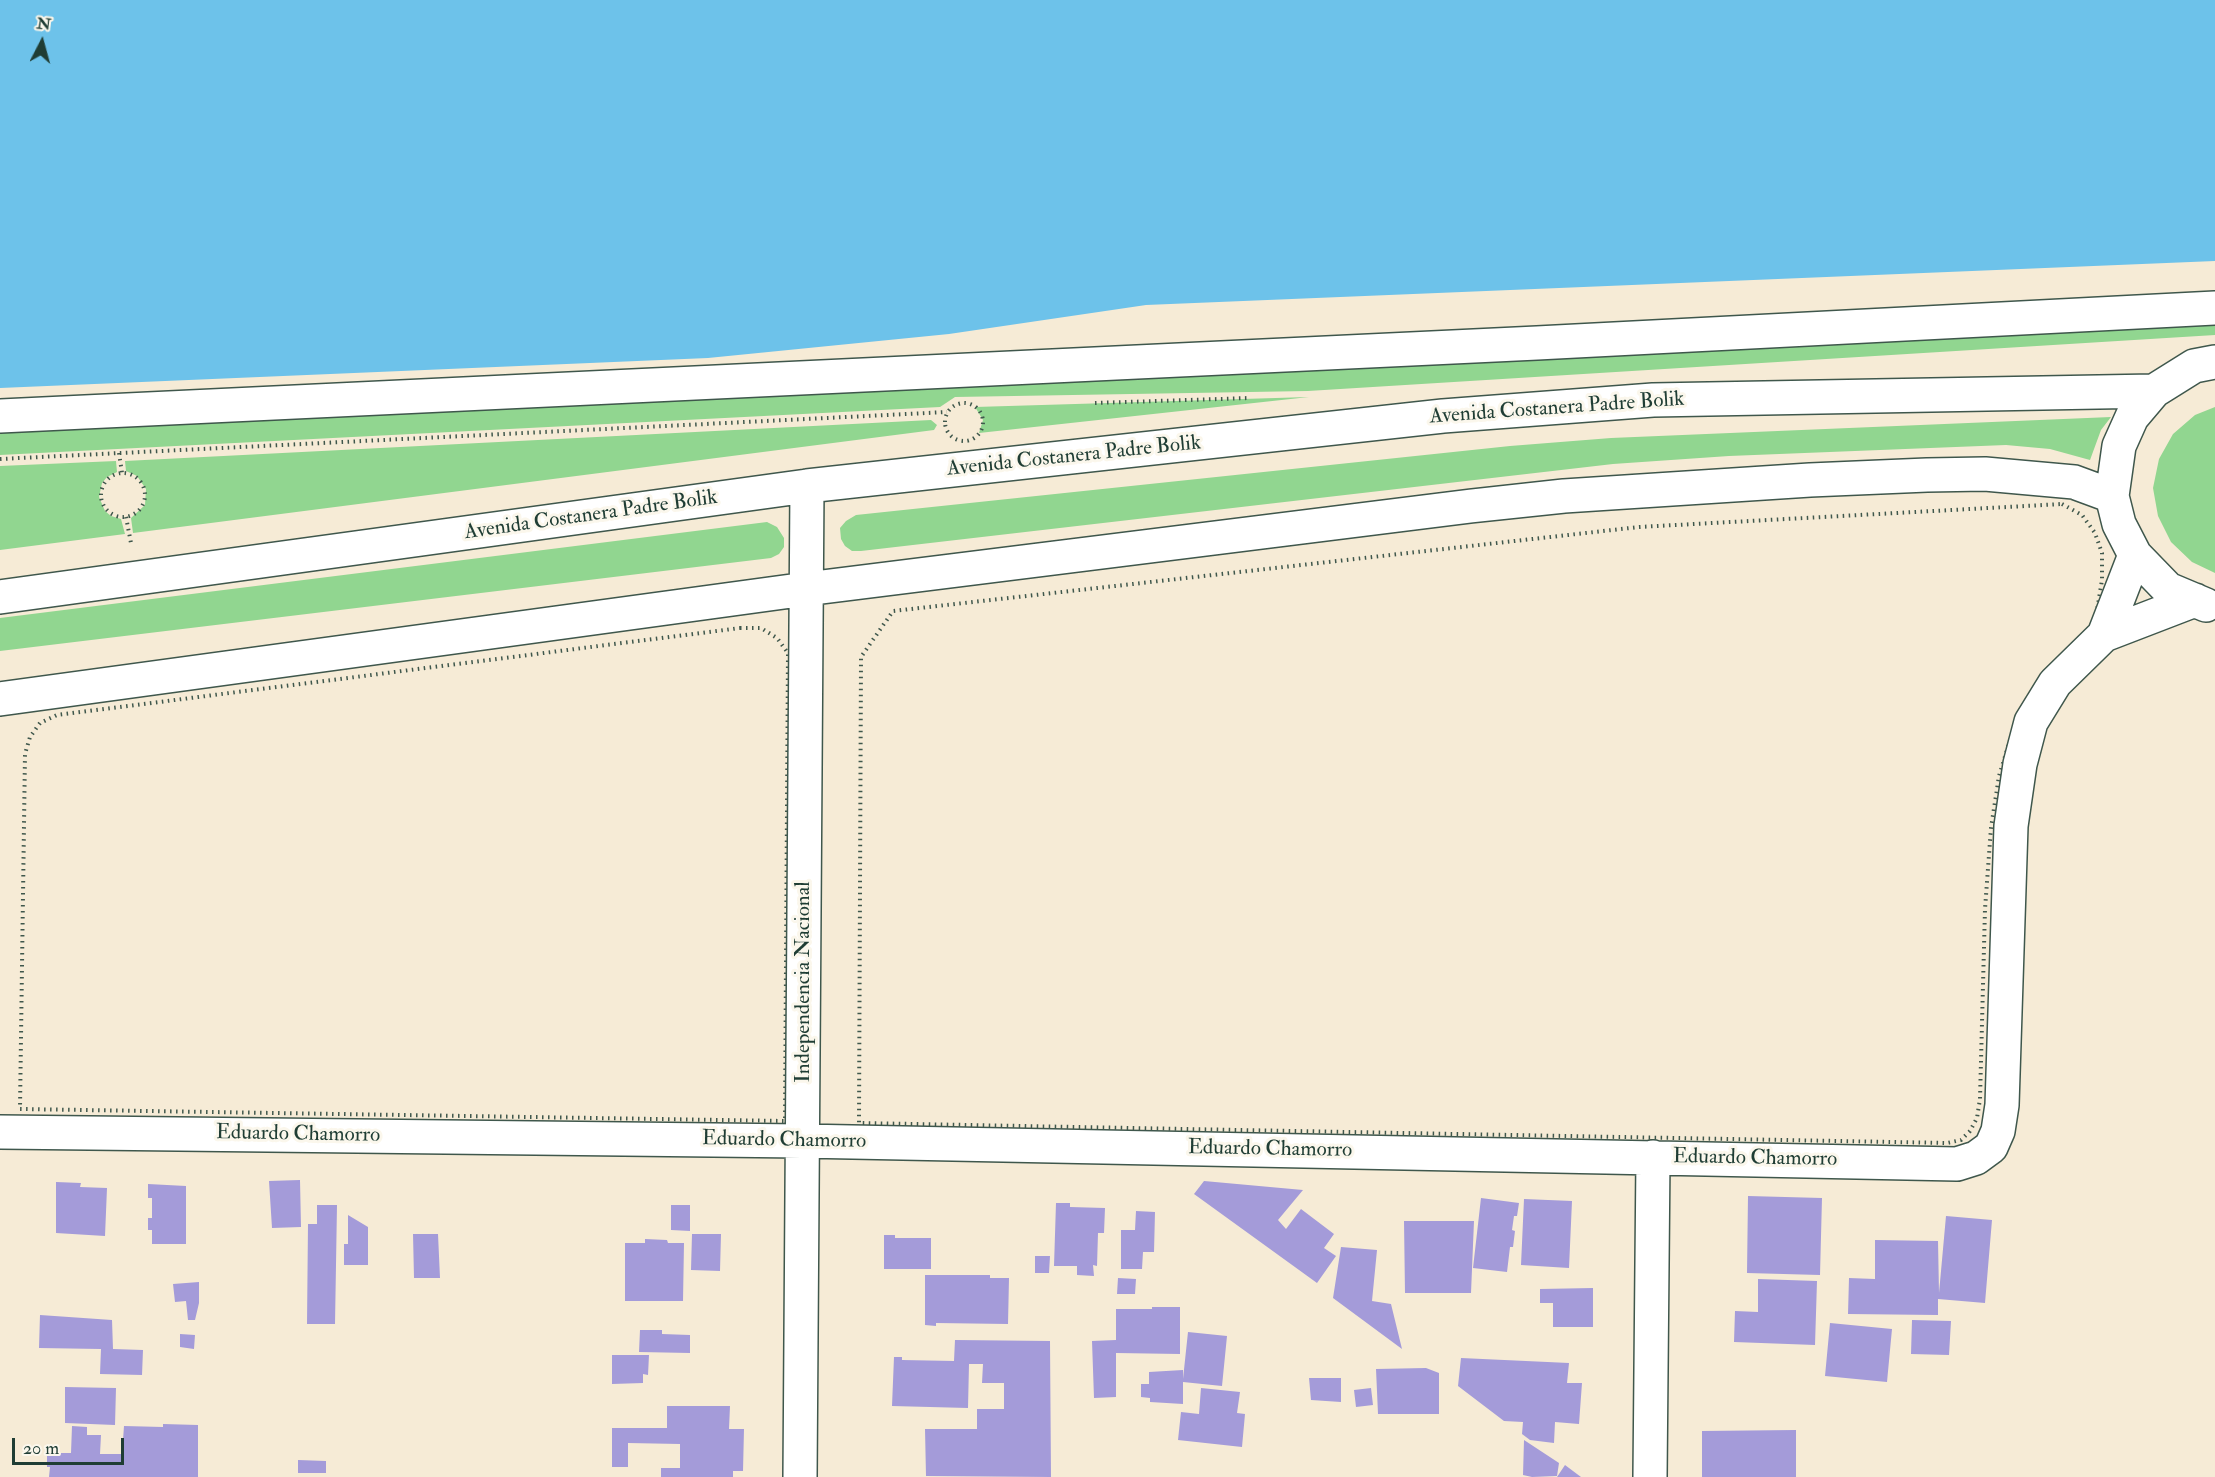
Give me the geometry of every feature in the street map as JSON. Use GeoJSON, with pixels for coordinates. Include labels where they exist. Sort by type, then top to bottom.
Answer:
{"type":"FeatureCollection","features":[{"type":"Feature","properties":{"kind":"street"},"geometry":{"type":"LineString","coordinates":[[0,416],[1525,344],[2215,308]]}},
{"type":"Feature","properties":{"kind":"street"},"geometry":{"type":"LineString","coordinates":[[2205,604],[2168,589],[2135,555],[2119,524],[2112,496],[2118,446],[2132,417],[2154,391],[2194,366],[2215,362]]}},
{"type":"Feature","properties":{"kind":"street","name":"Avenida Costanera Padre Bolik"},"geometry":{"type":"LineString","coordinates":[[0,597],[807,486],[1443,416],[1653,400],[2154,391]]}},
{"type":"Feature","properties":{"kind":"street"},"geometry":{"type":"LineString","coordinates":[[0,699],[806,589],[1564,496],[1810,480],[1974,474],[2074,482],[2112,496]]}},
{"type":"Feature","properties":{"kind":"street","name":"Independencia Nacional"},"geometry":{"type":"LineString","coordinates":[[800,1477],[794,1131],[807,486]]}},
{"type":"Feature","properties":{"kind":"street","name":"Eduardo Chamorro"},"geometry":{"type":"LineString","coordinates":[[10,1121],[794,1131],[1957,1164],[1976,1158],[1991,1147],[1998,1131],[2002,1105],[2011,826],[2020,764],[2031,722],[2055,684],[2104,635],[2135,555]]}},
{"type":"Feature","properties":{"kind":"street","name":"Eduardo Chamorro"},"geometry":{"type":"LineString","coordinates":[[2104,635],[2205,604]]}},
{"type":"Feature","properties":{"kind":"street"},"geometry":{"type":"LineString","coordinates":[[1650,1477],[1653,1157]]}},
{"type":"Feature","properties":{"kind":"path"},"geometry":{"type":"LineString","coordinates":[[0,459],[947,412],[957,404],[963,403],[975,407],[982,417],[981,431],[971,441],[954,440],[944,425],[947,412]]}},
{"type":"Feature","properties":{"kind":"path"},"geometry":{"type":"LineString","coordinates":[[119,453],[122,473]]}},
{"type":"Feature","properties":{"kind":"path"},"geometry":{"type":"LineString","coordinates":[[122,473],[136,477],[145,489],[144,504],[140,510],[126,517],[112,515],[106,511],[100,498],[108,478],[122,473]]}},
{"type":"Feature","properties":{"kind":"path"},"geometry":{"type":"LineString","coordinates":[[2062,504],[2082,515],[2095,533],[2102,553],[2102,580],[2096,617],[2085,635],[2055,663],[2030,697],[2011,737],[1999,776],[1991,828],[1985,909],[1980,1099],[1977,1118],[1970,1131],[1961,1140],[1947,1143],[859,1123],[861,657],[893,611],[1639,527],[2062,504]]}},
{"type":"Feature","properties":{"kind":"path"},"geometry":{"type":"LineString","coordinates":[[126,517],[130,543]]}},
{"type":"Feature","properties":{"kind":"path"},"geometry":{"type":"LineString","coordinates":[[10,1121],[25,754],[30,736],[40,723],[57,715],[740,628],[761,628],[777,638],[789,653],[794,1131]]}},
{"type":"Feature","properties":{"kind":"green space"},"geometry":{"type":"Polygon","coordinates":[[[2215,313],[2215,335],[1308,391],[955,397],[940,407],[0,455],[0,422],[2215,313]]]}},
{"type":"Feature","properties":{"kind":"green space"},"geometry":{"type":"Polygon","coordinates":[[[1309,397],[979,433],[983,420],[975,407],[1309,397]]]}},
{"type":"Feature","properties":{"kind":"green space"},"geometry":{"type":"Polygon","coordinates":[[[2215,407],[2215,573],[2192,562],[2171,542],[2158,516],[2153,488],[2159,459],[2173,434],[2195,415],[2215,407]]]}},
{"type":"Feature","properties":{"kind":"green space"},"geometry":{"type":"Polygon","coordinates":[[[2111,417],[2101,430],[2090,460],[2050,449],[2006,445],[1729,456],[1613,464],[861,551],[852,551],[841,539],[840,528],[856,515],[1510,446],[1611,438],[2111,417]]]}},
{"type":"Feature","properties":{"kind":"green space"},"geometry":{"type":"Polygon","coordinates":[[[931,420],[937,425],[934,430],[133,533],[131,518],[145,505],[146,489],[137,476],[126,471],[125,461],[931,420]]]}},
{"type":"Feature","properties":{"kind":"green space"},"geometry":{"type":"Polygon","coordinates":[[[116,461],[117,472],[107,477],[102,483],[99,497],[105,511],[121,519],[125,534],[0,550],[0,466],[116,461]]]}},
{"type":"Feature","properties":{"kind":"green space"},"geometry":{"type":"Polygon","coordinates":[[[767,522],[777,527],[784,538],[784,547],[779,554],[771,558],[0,651],[0,618],[767,522]]]}},
{"type":"Feature","properties":{"kind":"water"},"geometry":{"type":"Polygon","coordinates":[[[0,0],[2215,0],[2215,261],[1146,305],[949,334],[708,358],[0,388],[0,0]]]}},
{"type":"Feature","properties":{"kind":"building"},"geometry":{"type":"Polygon","coordinates":[[[300,1180],[301,1227],[272,1228],[269,1181],[300,1180]]]}},
{"type":"Feature","properties":{"kind":"building"},"geometry":{"type":"Polygon","coordinates":[[[1204,1181],[1303,1190],[1278,1220],[1286,1229],[1301,1209],[1334,1234],[1324,1248],[1336,1256],[1317,1283],[1194,1194],[1204,1181]]]}},
{"type":"Feature","properties":{"kind":"building"},"geometry":{"type":"Polygon","coordinates":[[[56,1182],[81,1183],[80,1187],[107,1188],[105,1236],[56,1233],[56,1182]]]}},
{"type":"Feature","properties":{"kind":"building"},"geometry":{"type":"Polygon","coordinates":[[[148,1184],[186,1186],[186,1244],[152,1244],[152,1230],[148,1230],[148,1218],[152,1218],[152,1198],[148,1198],[148,1184]]]}},
{"type":"Feature","properties":{"kind":"building"},"geometry":{"type":"Polygon","coordinates":[[[1748,1196],[1822,1198],[1820,1275],[1747,1273],[1748,1196]]]}},
{"type":"Feature","properties":{"kind":"building"},"geometry":{"type":"Polygon","coordinates":[[[1481,1198],[1519,1203],[1517,1216],[1514,1216],[1513,1247],[1510,1247],[1507,1272],[1473,1268],[1481,1198]]]}},
{"type":"Feature","properties":{"kind":"building"},"geometry":{"type":"Polygon","coordinates":[[[1524,1199],[1572,1201],[1569,1268],[1521,1265],[1524,1199]]]}},
{"type":"Feature","properties":{"kind":"building"},"geometry":{"type":"Polygon","coordinates":[[[1056,1203],[1070,1203],[1070,1207],[1105,1208],[1104,1233],[1098,1233],[1097,1266],[1093,1265],[1094,1276],[1077,1275],[1077,1266],[1054,1266],[1056,1203]]]}},
{"type":"Feature","properties":{"kind":"building"},"geometry":{"type":"Polygon","coordinates":[[[317,1205],[337,1205],[335,1324],[307,1324],[308,1224],[317,1224],[317,1205]]]}},
{"type":"Feature","properties":{"kind":"building"},"geometry":{"type":"Polygon","coordinates":[[[671,1205],[690,1205],[690,1231],[671,1230],[671,1205]]]}},
{"type":"Feature","properties":{"kind":"building"},"geometry":{"type":"Polygon","coordinates":[[[1136,1211],[1155,1212],[1154,1252],[1143,1252],[1142,1269],[1121,1269],[1121,1230],[1135,1230],[1136,1211]]]}},
{"type":"Feature","properties":{"kind":"building"},"geometry":{"type":"Polygon","coordinates":[[[348,1215],[368,1227],[368,1265],[344,1265],[344,1244],[348,1244],[348,1215]]]}},
{"type":"Feature","properties":{"kind":"building"},"geometry":{"type":"Polygon","coordinates":[[[1946,1216],[1992,1220],[1985,1303],[1938,1299],[1938,1315],[1848,1314],[1849,1278],[1875,1279],[1875,1240],[1938,1241],[1939,1293],[1946,1216]]]}},
{"type":"Feature","properties":{"kind":"building"},"geometry":{"type":"Polygon","coordinates":[[[1404,1221],[1474,1221],[1471,1293],[1405,1293],[1404,1221]]]}},
{"type":"Feature","properties":{"kind":"building"},"geometry":{"type":"Polygon","coordinates":[[[413,1234],[438,1234],[440,1278],[414,1278],[413,1234]]]}},
{"type":"Feature","properties":{"kind":"building"},"geometry":{"type":"Polygon","coordinates":[[[692,1234],[721,1234],[720,1271],[691,1270],[692,1234]]]}},
{"type":"Feature","properties":{"kind":"building"},"geometry":{"type":"Polygon","coordinates":[[[884,1235],[895,1235],[895,1238],[931,1238],[931,1269],[884,1269],[884,1235]]]}},
{"type":"Feature","properties":{"kind":"building"},"geometry":{"type":"Polygon","coordinates":[[[645,1239],[684,1243],[683,1301],[625,1301],[625,1243],[645,1243],[645,1239]]]}},
{"type":"Feature","properties":{"kind":"building"},"geometry":{"type":"Polygon","coordinates":[[[1341,1247],[1377,1250],[1372,1301],[1391,1304],[1402,1349],[1333,1298],[1341,1247]]]}},
{"type":"Feature","properties":{"kind":"building"},"geometry":{"type":"Polygon","coordinates":[[[1035,1256],[1050,1256],[1049,1273],[1035,1273],[1035,1256]]]}},
{"type":"Feature","properties":{"kind":"building"},"geometry":{"type":"Polygon","coordinates":[[[925,1275],[990,1275],[990,1278],[1009,1278],[1008,1324],[936,1323],[936,1326],[925,1325],[925,1275]]]}},
{"type":"Feature","properties":{"kind":"building"},"geometry":{"type":"Polygon","coordinates":[[[1118,1278],[1136,1279],[1135,1294],[1117,1294],[1118,1278]]]}},
{"type":"Feature","properties":{"kind":"building"},"geometry":{"type":"Polygon","coordinates":[[[1758,1279],[1817,1281],[1815,1345],[1734,1342],[1735,1311],[1758,1312],[1758,1279]]]}},
{"type":"Feature","properties":{"kind":"building"},"geometry":{"type":"Polygon","coordinates":[[[199,1282],[199,1303],[195,1320],[188,1320],[186,1301],[175,1302],[173,1284],[199,1282]]]}},
{"type":"Feature","properties":{"kind":"building"},"geometry":{"type":"Polygon","coordinates":[[[1593,1288],[1593,1327],[1553,1327],[1553,1303],[1540,1303],[1540,1289],[1593,1288]]]}},
{"type":"Feature","properties":{"kind":"building"},"geometry":{"type":"Polygon","coordinates":[[[1152,1307],[1180,1307],[1180,1354],[1116,1353],[1116,1397],[1094,1398],[1092,1341],[1116,1340],[1116,1309],[1152,1309],[1152,1307]]]}},
{"type":"Feature","properties":{"kind":"building"},"geometry":{"type":"Polygon","coordinates":[[[40,1315],[112,1320],[113,1349],[143,1350],[142,1375],[100,1374],[101,1349],[39,1348],[40,1315]]]}},
{"type":"Feature","properties":{"kind":"building"},"geometry":{"type":"Polygon","coordinates":[[[1912,1320],[1951,1321],[1949,1355],[1911,1354],[1912,1320]]]}},
{"type":"Feature","properties":{"kind":"building"},"geometry":{"type":"Polygon","coordinates":[[[1830,1323],[1892,1329],[1887,1382],[1825,1376],[1830,1323]]]}},
{"type":"Feature","properties":{"kind":"building"},"geometry":{"type":"Polygon","coordinates":[[[640,1330],[662,1330],[662,1334],[690,1335],[690,1353],[639,1352],[640,1330]]]}},
{"type":"Feature","properties":{"kind":"building"},"geometry":{"type":"Polygon","coordinates":[[[1188,1332],[1227,1336],[1222,1386],[1183,1382],[1183,1404],[1150,1402],[1150,1398],[1141,1397],[1141,1384],[1149,1384],[1149,1372],[1183,1370],[1183,1379],[1188,1332]]]}},
{"type":"Feature","properties":{"kind":"building"},"geometry":{"type":"Polygon","coordinates":[[[180,1334],[195,1335],[194,1349],[180,1347],[180,1334]]]}},
{"type":"Feature","properties":{"kind":"building"},"geometry":{"type":"Polygon","coordinates":[[[955,1340],[1050,1341],[1051,1477],[926,1476],[925,1429],[977,1429],[977,1409],[1004,1409],[1004,1383],[982,1383],[983,1364],[969,1364],[968,1408],[892,1406],[894,1357],[902,1357],[902,1360],[954,1361],[955,1340]]]}},
{"type":"Feature","properties":{"kind":"building"},"geometry":{"type":"Polygon","coordinates":[[[612,1355],[649,1355],[648,1375],[643,1374],[643,1383],[612,1384],[612,1355]]]}},
{"type":"Feature","properties":{"kind":"building"},"geometry":{"type":"Polygon","coordinates":[[[1461,1358],[1569,1363],[1567,1383],[1582,1383],[1579,1424],[1555,1422],[1554,1443],[1530,1440],[1522,1434],[1523,1422],[1504,1421],[1458,1386],[1461,1358]]]}},
{"type":"Feature","properties":{"kind":"building"},"geometry":{"type":"Polygon","coordinates":[[[1426,1368],[1439,1373],[1439,1414],[1378,1414],[1376,1369],[1426,1368]]]}},
{"type":"Feature","properties":{"kind":"building"},"geometry":{"type":"Polygon","coordinates":[[[1309,1378],[1341,1378],[1341,1402],[1311,1400],[1309,1378]]]}},
{"type":"Feature","properties":{"kind":"building"},"geometry":{"type":"Polygon","coordinates":[[[65,1387],[116,1388],[115,1425],[65,1423],[65,1387]]]}},
{"type":"Feature","properties":{"kind":"building"},"geometry":{"type":"Polygon","coordinates":[[[1201,1388],[1240,1392],[1237,1413],[1245,1414],[1242,1447],[1178,1440],[1181,1412],[1199,1414],[1201,1388]]]}},
{"type":"Feature","properties":{"kind":"building"},"geometry":{"type":"Polygon","coordinates":[[[1371,1388],[1373,1405],[1356,1407],[1354,1390],[1371,1388]]]}},
{"type":"Feature","properties":{"kind":"building"},"geometry":{"type":"Polygon","coordinates":[[[667,1406],[730,1406],[729,1429],[744,1429],[743,1471],[733,1471],[733,1477],[661,1477],[661,1468],[680,1468],[680,1444],[628,1443],[628,1467],[612,1467],[612,1428],[667,1428],[667,1406]]]}},
{"type":"Feature","properties":{"kind":"building"},"geometry":{"type":"Polygon","coordinates":[[[163,1424],[198,1425],[198,1477],[49,1477],[50,1467],[47,1467],[47,1453],[71,1453],[72,1426],[87,1427],[87,1435],[101,1435],[100,1454],[122,1454],[124,1426],[163,1427],[163,1424]]]}},
{"type":"Feature","properties":{"kind":"building"},"geometry":{"type":"Polygon","coordinates":[[[1796,1430],[1796,1477],[1702,1477],[1702,1431],[1796,1430]]]}},
{"type":"Feature","properties":{"kind":"building"},"geometry":{"type":"Polygon","coordinates":[[[1524,1440],[1559,1463],[1557,1476],[1523,1475],[1524,1440]]]}},
{"type":"Feature","properties":{"kind":"building"},"geometry":{"type":"Polygon","coordinates":[[[298,1460],[326,1461],[326,1473],[298,1473],[298,1460]]]}},
{"type":"Feature","properties":{"kind":"building"},"geometry":{"type":"Polygon","coordinates":[[[1565,1465],[1581,1477],[1557,1477],[1565,1465]]]}}]}
